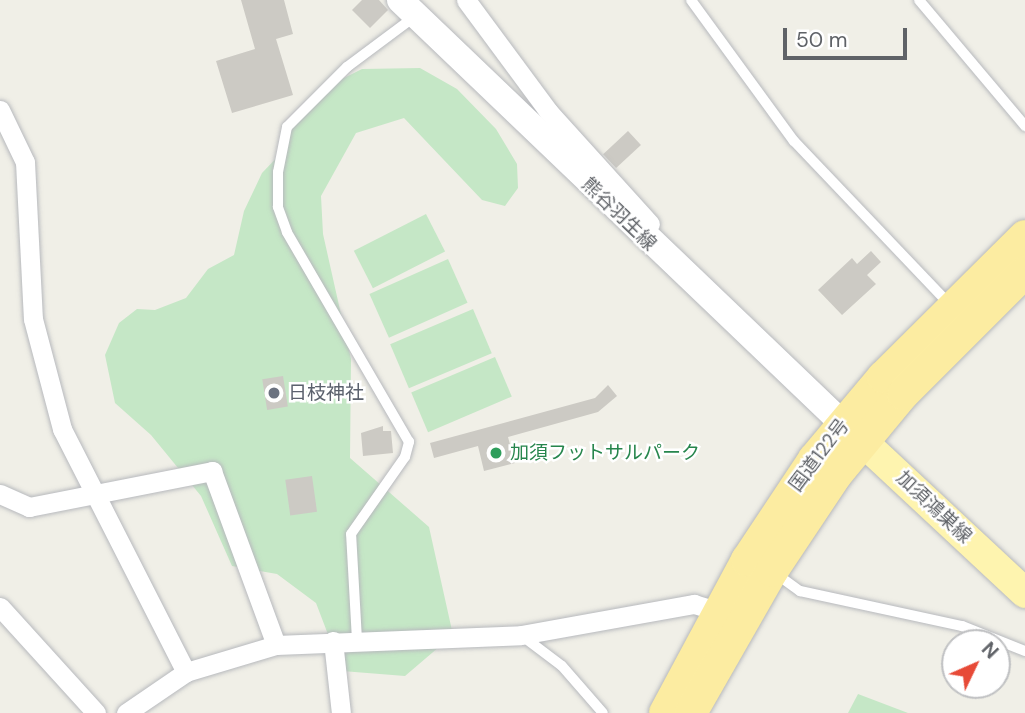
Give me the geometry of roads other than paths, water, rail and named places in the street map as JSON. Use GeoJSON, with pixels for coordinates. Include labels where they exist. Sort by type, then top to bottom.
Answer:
{"type":"FeatureCollection","features":[{"type":"Feature","properties":{"kind":"highway","name":"国道122号"},"geometry":{"type":"LineString","coordinates":[[691,713],[853,432],[951,306],[1025,236]]}},
{"type":"Feature","properties":{"kind":"highway","name":"国道122号"},"geometry":{"type":"LineString","coordinates":[[665,713],[717,611],[781,506],[853,432],[1025,272]]}},
{"type":"Feature","properties":{"kind":"main road","name":"熊谷羽生線"},"geometry":{"type":"LineString","coordinates":[[408,8],[672,265],[853,432]]}},
{"type":"Feature","properties":{"kind":"main road","name":"加須鴻巣線"},"geometry":{"type":"LineString","coordinates":[[853,432],[1025,593]]}},
{"type":"Feature","properties":{"kind":"street"},"geometry":{"type":"LineString","coordinates":[[466,0],[548,111],[650,223],[672,265]]}},
{"type":"Feature","properties":{"kind":"street"},"geometry":{"type":"LineString","coordinates":[[0,110],[25,162],[33,319],[62,429],[186,671]]}},
{"type":"Feature","properties":{"kind":"street"},"geometry":{"type":"LineString","coordinates":[[0,494],[29,507],[97,497],[212,471],[276,645]]}},
{"type":"Feature","properties":{"kind":"street"},"geometry":{"type":"LineString","coordinates":[[127,713],[186,671],[276,645],[521,635],[694,604],[717,611]]}},
{"type":"Feature","properties":{"kind":"street"},"geometry":{"type":"LineString","coordinates":[[0,607],[96,713]]}},
{"type":"Feature","properties":{"kind":"street"},"geometry":{"type":"LineString","coordinates":[[334,641],[341,713]]}},
{"type":"Feature","properties":{"kind":"lane"},"geometry":{"type":"LineString","coordinates":[[691,0],[794,141],[951,306]]}},
{"type":"Feature","properties":{"kind":"lane"},"geometry":{"type":"LineString","coordinates":[[919,0],[1025,126]]}},
{"type":"Feature","properties":{"kind":"lane"},"geometry":{"type":"LineString","coordinates":[[356,640],[351,534],[405,457],[408,442],[288,232],[278,206],[278,172],[287,127],[408,8]]}},
{"type":"Feature","properties":{"kind":"lane"},"geometry":{"type":"LineString","coordinates":[[772,571],[800,591],[962,626],[1025,651]]}},
{"type":"Feature","properties":{"kind":"lane"},"geometry":{"type":"LineString","coordinates":[[521,635],[562,666],[603,713]]}},
{"type":"Feature","properties":{"kind":"place","name":"日枝神社"},"geometry":{"type":"Point","coordinates":[274,393]}},
{"type":"Feature","properties":{"kind":"place","name":"加須フットサルパーク"},"geometry":{"type":"Point","coordinates":[496,453]}}]}
